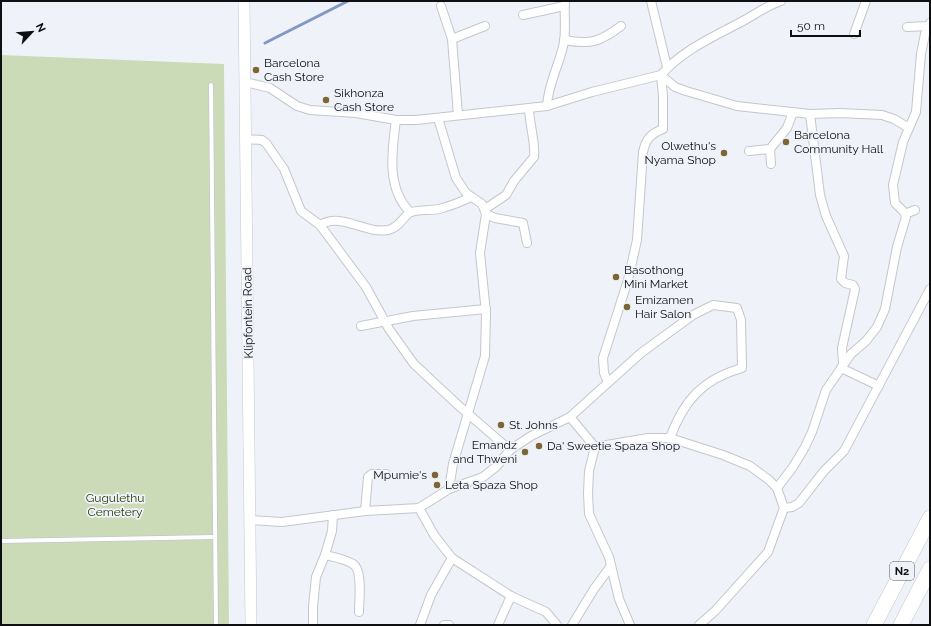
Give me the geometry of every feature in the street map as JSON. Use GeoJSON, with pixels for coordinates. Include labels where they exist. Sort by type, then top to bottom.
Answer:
{"type":"FeatureCollection","features":[{"type":"Feature","properties":{"kind":"highway","name":"N2"},"geometry":{"type":"LineString","coordinates":[[874,625],[930,518]]}},
{"type":"Feature","properties":{"kind":"highway","name":"N2"},"geometry":{"type":"LineString","coordinates":[[900,625],[930,569]]}},
{"type":"Feature","properties":{"kind":"main road","name":"Klipfontein Road"},"geometry":{"type":"LineString","coordinates":[[244,1],[251,625]]}},
{"type":"Feature","properties":{"kind":"street"},"geometry":{"type":"LineString","coordinates":[[651,1],[667,68]]}},
{"type":"Feature","properties":{"kind":"street"},"geometry":{"type":"LineString","coordinates":[[244,82],[270,88],[297,106],[310,110],[356,112],[396,120],[438,118],[547,106],[592,92],[660,75],[667,68],[711,37],[748,18],[770,3],[781,1]]}},
{"type":"Feature","properties":{"kind":"street"},"geometry":{"type":"LineString","coordinates":[[854,34],[866,1]]}},
{"type":"Feature","properties":{"kind":"street"},"geometry":{"type":"LineString","coordinates":[[523,15],[565,4],[564,40],[558,66],[548,91],[547,106]]}},
{"type":"Feature","properties":{"kind":"street"},"geometry":{"type":"LineString","coordinates":[[441,6],[452,39],[458,115]]}},
{"type":"Feature","properties":{"kind":"street"},"geometry":{"type":"LineString","coordinates":[[905,214],[897,206],[893,190],[903,142],[918,105],[920,62],[929,24],[908,27]]}},
{"type":"Feature","properties":{"kind":"street"},"geometry":{"type":"LineString","coordinates":[[452,39],[485,26]]}},
{"type":"Feature","properties":{"kind":"street"},"geometry":{"type":"LineString","coordinates":[[564,40],[582,42],[595,41],[606,38],[621,26]]}},
{"type":"Feature","properties":{"kind":"street"},"geometry":{"type":"LineString","coordinates":[[660,75],[675,87],[737,106],[810,114],[840,113],[882,115],[894,119],[908,128]]}},
{"type":"Feature","properties":{"kind":"street"},"geometry":{"type":"LineString","coordinates":[[608,382],[604,373],[603,358],[628,280],[639,230],[640,174],[643,152],[647,139],[651,134],[663,129],[663,96],[660,75]]}},
{"type":"Feature","properties":{"kind":"street"},"geometry":{"type":"LineString","coordinates":[[449,489],[453,464],[485,356],[486,309],[480,253],[486,211],[506,195],[514,181],[534,157],[528,108]]}},
{"type":"Feature","properties":{"kind":"street"},"geometry":{"type":"LineString","coordinates":[[771,164],[770,149],[787,128],[793,112]]}},
{"type":"Feature","properties":{"kind":"street"},"geometry":{"type":"LineString","coordinates":[[810,114],[820,195],[826,216],[844,256],[841,279],[845,283],[853,285],[855,289],[842,348],[842,366]]}},
{"type":"Feature","properties":{"kind":"street"},"geometry":{"type":"LineString","coordinates":[[438,118],[456,178],[471,196],[482,204],[486,211],[495,218],[523,223],[527,243]]}},
{"type":"Feature","properties":{"kind":"street"},"geometry":{"type":"LineString","coordinates":[[396,120],[392,167],[397,194],[410,212]]}},
{"type":"Feature","properties":{"kind":"street"},"geometry":{"type":"LineString","coordinates":[[245,139],[262,140],[266,143],[284,169],[301,211],[320,225],[366,287],[384,322],[414,364],[468,414],[510,450]]}},
{"type":"Feature","properties":{"kind":"street"},"geometry":{"type":"LineString","coordinates":[[749,151],[770,149]]}},
{"type":"Feature","properties":{"kind":"street"},"geometry":{"type":"LineString","coordinates":[[320,225],[326,221],[339,220],[375,230],[387,230],[396,226],[410,212],[440,209],[471,196]]}},
{"type":"Feature","properties":{"kind":"street"},"geometry":{"type":"LineString","coordinates":[[905,214],[915,210]]}},
{"type":"Feature","properties":{"kind":"street"},"geometry":{"type":"LineString","coordinates":[[777,488],[793,467],[805,447],[812,432],[826,390],[851,354],[868,338],[881,319],[892,282],[905,214]]}},
{"type":"Feature","properties":{"kind":"street"},"geometry":{"type":"LineString","coordinates":[[784,508],[792,507],[799,503],[824,471],[844,451],[930,289]]}},
{"type":"Feature","properties":{"kind":"street"},"geometry":{"type":"LineString","coordinates":[[250,520],[282,522],[365,511],[418,508],[449,489],[483,477],[497,466],[510,450],[530,436],[570,417],[640,353],[703,309],[720,305],[737,308],[741,320],[742,368],[719,376],[694,394],[680,415],[670,438]]}},
{"type":"Feature","properties":{"kind":"street"},"geometry":{"type":"LineString","coordinates":[[361,326],[413,316],[486,309]]}},
{"type":"Feature","properties":{"kind":"street"},"geometry":{"type":"LineString","coordinates":[[842,366],[879,386]]}},
{"type":"Feature","properties":{"kind":"street"},"geometry":{"type":"LineString","coordinates":[[570,417],[595,447]]}},
{"type":"Feature","properties":{"kind":"street"},"geometry":{"type":"LineString","coordinates":[[595,447],[648,438],[670,438],[723,455],[750,466],[777,488],[784,508],[778,529],[768,552],[715,611],[699,625]]}},
{"type":"Feature","properties":{"kind":"street"},"geometry":{"type":"LineString","coordinates":[[595,447],[590,471],[588,493],[589,514],[611,566],[619,599],[630,625]]}},
{"type":"Feature","properties":{"kind":"street"},"geometry":{"type":"LineString","coordinates":[[365,511],[368,477],[372,474],[386,474]]}},
{"type":"Feature","properties":{"kind":"street"},"geometry":{"type":"LineString","coordinates":[[418,508],[434,535],[452,558],[511,596],[546,612],[557,625]]}},
{"type":"Feature","properties":{"kind":"street"},"geometry":{"type":"LineString","coordinates":[[313,625],[316,577],[332,531],[333,515]]}},
{"type":"Feature","properties":{"kind":"street"},"geometry":{"type":"LineString","coordinates":[[325,554],[348,561],[357,567],[359,574],[359,612]]}},
{"type":"Feature","properties":{"kind":"street"},"geometry":{"type":"LineString","coordinates":[[420,625],[431,595],[452,558]]}},
{"type":"Feature","properties":{"kind":"street"},"geometry":{"type":"LineString","coordinates":[[572,625],[611,566]]}},
{"type":"Feature","properties":{"kind":"street"},"geometry":{"type":"LineString","coordinates":[[498,625],[511,596]]}},
{"type":"Feature","properties":{"kind":"street"},"geometry":{"type":"LineString","coordinates":[[444,625],[449,625]]}},
{"type":"Feature","properties":{"kind":"lane"},"geometry":{"type":"LineString","coordinates":[[211,85],[216,625]]}},
{"type":"Feature","properties":{"kind":"lane"},"geometry":{"type":"LineString","coordinates":[[1,541],[215,537]]}},
{"type":"Feature","properties":{"kind":"green space","name":"Gugulethu Cemetery"},"geometry":{"type":"Polygon","coordinates":[[[1,55],[224,64],[229,625],[1,625],[1,55]]]}},
{"type":"Feature","properties":{"kind":"waterway"},"geometry":{"type":"LineString","coordinates":[[265,43],[348,1]]}},
{"type":"Feature","properties":{"kind":"place","name":"Barcelona Cash Store"},"geometry":{"type":"Point","coordinates":[256,70]}},
{"type":"Feature","properties":{"kind":"place","name":"Sikhonza Cash Store"},"geometry":{"type":"Point","coordinates":[326,100]}},
{"type":"Feature","properties":{"kind":"place","name":"Barcelona Community Hall"},"geometry":{"type":"Point","coordinates":[786,142]}},
{"type":"Feature","properties":{"kind":"place","name":"Olwethu's Nyama Shop"},"geometry":{"type":"Point","coordinates":[724,153]}},
{"type":"Feature","properties":{"kind":"place","name":"Basothong Mini Market"},"geometry":{"type":"Point","coordinates":[616,277]}},
{"type":"Feature","properties":{"kind":"place","name":"Emizamen Hair Salon"},"geometry":{"type":"Point","coordinates":[627,307]}},
{"type":"Feature","properties":{"kind":"place","name":"St. Johns"},"geometry":{"type":"Point","coordinates":[501,425]}},
{"type":"Feature","properties":{"kind":"place","name":"Da' Sweetie Spaza Shop"},"geometry":{"type":"Point","coordinates":[539,446]}},
{"type":"Feature","properties":{"kind":"place","name":"Emandz and Thweni"},"geometry":{"type":"Point","coordinates":[525,452]}},
{"type":"Feature","properties":{"kind":"place","name":"Mpumie's"},"geometry":{"type":"Point","coordinates":[435,475]}},
{"type":"Feature","properties":{"kind":"place","name":"Leta Spaza Shop"},"geometry":{"type":"Point","coordinates":[437,485]}}]}
